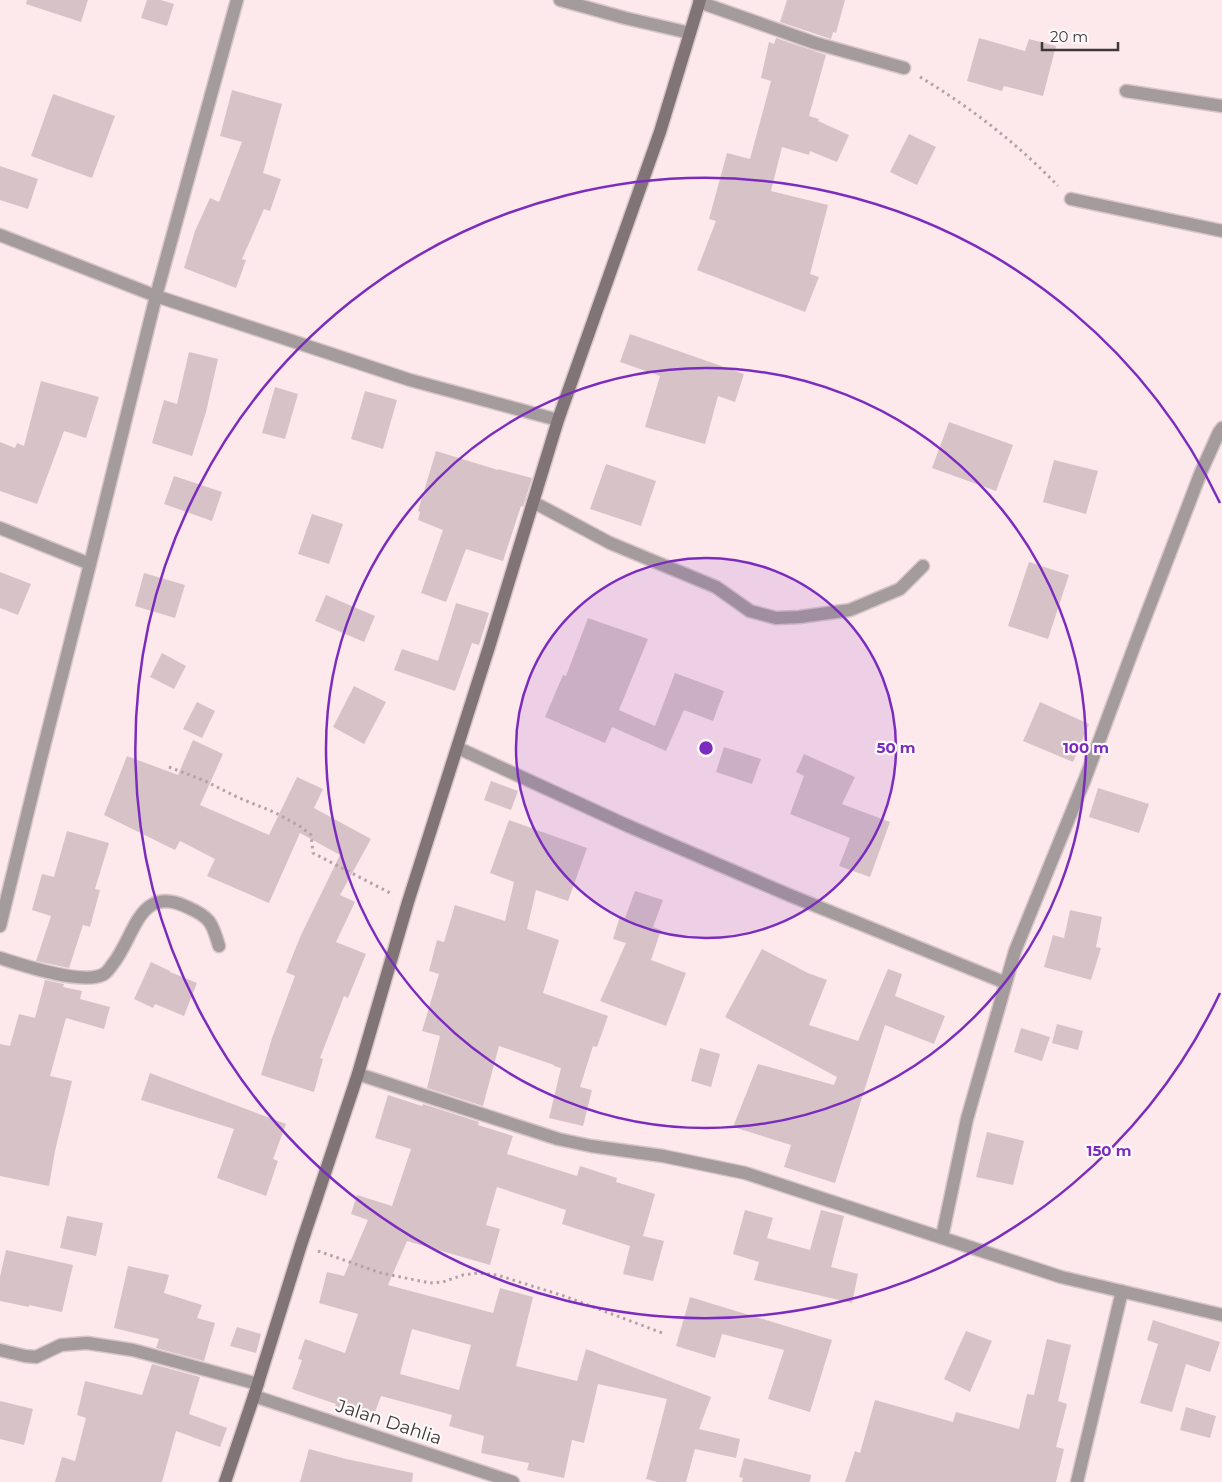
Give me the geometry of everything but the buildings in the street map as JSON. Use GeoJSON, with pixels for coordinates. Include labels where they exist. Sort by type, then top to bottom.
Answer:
{"type":"FeatureCollection","features":[{"type":"Feature","properties":{"kind":"main road"},"geometry":{"type":"LineString","coordinates":[[225,1482],[358,1074],[408,902],[458,748],[558,420],[660,132],[700,1]]}},
{"type":"Feature","properties":{"kind":"street"},"geometry":{"type":"LineString","coordinates":[[0,926],[156,296],[237,0]]}},
{"type":"Feature","properties":{"kind":"street"},"geometry":{"type":"LineString","coordinates":[[560,0],[690,33]]}},
{"type":"Feature","properties":{"kind":"street"},"geometry":{"type":"LineString","coordinates":[[700,1],[815,43],[904,68]]}},
{"type":"Feature","properties":{"kind":"street"},"geometry":{"type":"LineString","coordinates":[[1126,91],[1222,106]]}},
{"type":"Feature","properties":{"kind":"street"},"geometry":{"type":"LineString","coordinates":[[1071,199],[1222,230]]}},
{"type":"Feature","properties":{"kind":"street"},"geometry":{"type":"LineString","coordinates":[[0,235],[156,296],[410,380],[558,420]]}},
{"type":"Feature","properties":{"kind":"street"},"geometry":{"type":"LineString","coordinates":[[942,1237],[967,1119],[1015,951],[1085,779],[1201,472],[1222,428]]}},
{"type":"Feature","properties":{"kind":"street"},"geometry":{"type":"LineString","coordinates":[[533,502],[610,543],[716,588],[750,611],[776,618],[850,610],[900,589],[923,566]]}},
{"type":"Feature","properties":{"kind":"street"},"geometry":{"type":"LineString","coordinates":[[0,528],[90,564]]}},
{"type":"Feature","properties":{"kind":"street"},"geometry":{"type":"LineString","coordinates":[[458,748],[626,825],[780,891],[1006,982]]}},
{"type":"Feature","properties":{"kind":"street"},"geometry":{"type":"LineString","coordinates":[[0,958],[50,973],[86,977],[105,974],[116,960],[141,913],[149,906],[167,901],[182,904],[203,914],[215,930],[219,946]]}},
{"type":"Feature","properties":{"kind":"street"},"geometry":{"type":"LineString","coordinates":[[358,1074],[558,1139],[591,1146],[663,1156],[744,1173],[1061,1277],[1222,1315]]}},
{"type":"Feature","properties":{"kind":"street"},"geometry":{"type":"LineString","coordinates":[[1077,1482],[1122,1291]]}},
{"type":"Feature","properties":{"kind":"street","name":"Jalan Dahlia"},"geometry":{"type":"LineString","coordinates":[[0,1350],[36,1357],[61,1345],[72,1344],[94,1344],[133,1350],[256,1390],[514,1482]]}},
{"type":"Feature","properties":{"kind":"path"},"geometry":{"type":"LineString","coordinates":[[904,68],[969,110],[1033,160],[1071,199]]}},
{"type":"Feature","properties":{"kind":"path"},"geometry":{"type":"LineString","coordinates":[[169,767],[276,813],[301,827],[311,834],[313,853],[408,902]]}},
{"type":"Feature","properties":{"kind":"path"},"geometry":{"type":"LineString","coordinates":[[301,1245],[381,1273],[416,1281],[443,1282],[463,1275],[479,1273],[497,1276],[564,1296],[665,1334]]}}]}
